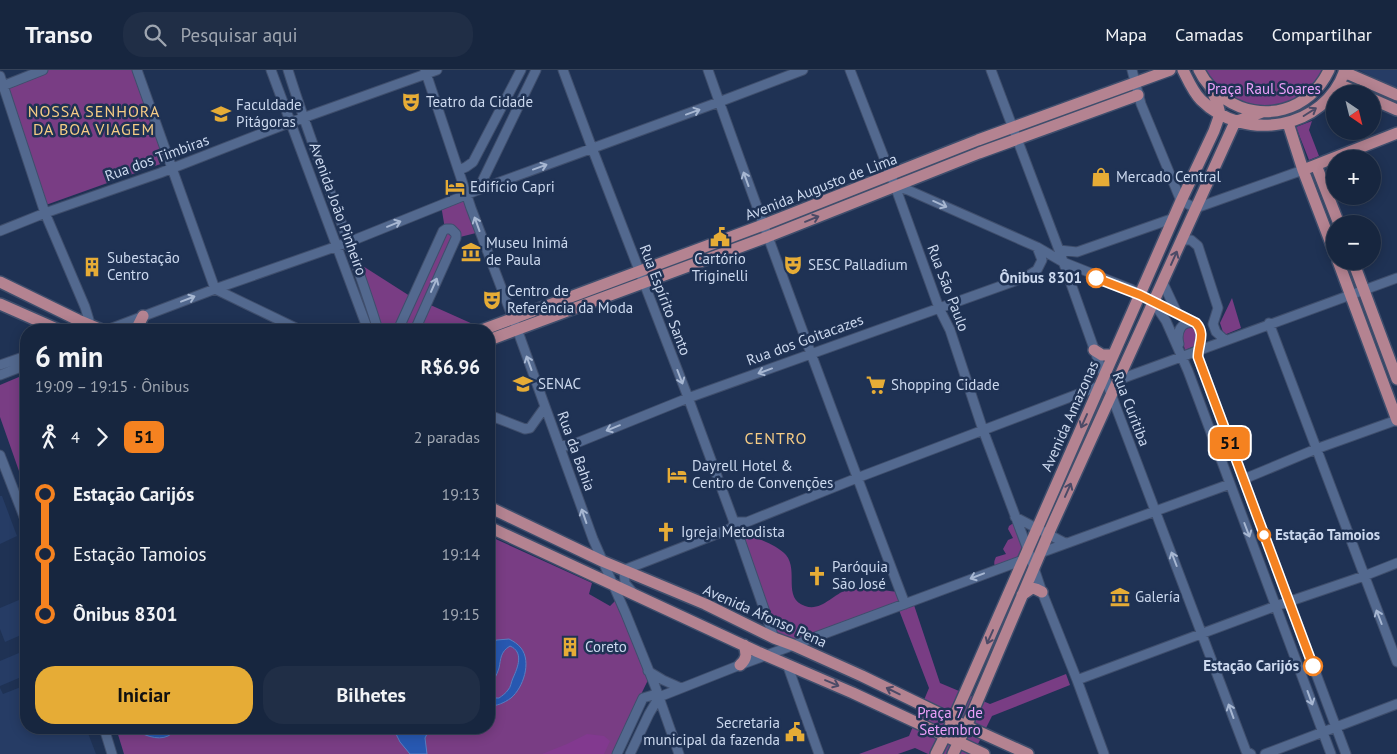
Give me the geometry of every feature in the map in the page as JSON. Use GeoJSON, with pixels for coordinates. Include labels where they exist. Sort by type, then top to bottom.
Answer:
{"type":"FeatureCollection","features":[{"type":"Feature","properties":{"kind":"main road","name":"Avenida Augusto de Lima"},"geometry":{"type":"LineString","coordinates":[[495,328],[515,324],[643,282],[767,238],[1013,128],[1170,70]]}},
{"type":"Feature","properties":{"kind":"main road"},"geometry":{"type":"LineString","coordinates":[[1184,70],[1194,91],[1201,100],[1235,122],[1249,125],[1268,126],[1288,123],[1304,116],[1329,97],[1339,84],[1345,71],[1397,95]]}},
{"type":"Feature","properties":{"kind":"main road"},"geometry":{"type":"LineString","coordinates":[[1199,70],[1211,89],[1220,114]]}},
{"type":"Feature","properties":{"kind":"main road"},"geometry":{"type":"LineString","coordinates":[[1235,122],[1262,112],[1278,111],[1300,103],[1319,87],[1329,70]]}},
{"type":"Feature","properties":{"kind":"main road"},"geometry":{"type":"LineString","coordinates":[[1211,89],[1234,104],[1262,112]]}},
{"type":"Feature","properties":{"kind":"main road","name":"Avenida Augusto de Lima"},"geometry":{"type":"LineString","coordinates":[[495,336],[515,324],[639,271],[763,225],[1017,139],[1138,95]]}},
{"type":"Feature","properties":{"kind":"main road"},"geometry":{"type":"LineString","coordinates":[[1381,103],[1397,110]]}},
{"type":"Feature","properties":{"kind":"main road","name":"Avenida Amazonas"},"geometry":{"type":"LineString","coordinates":[[936,754],[1028,559],[1040,553],[1111,394],[1107,381],[1114,355],[1220,114]]}},
{"type":"Feature","properties":{"kind":"main road","name":"Avenida Amazonas"},"geometry":{"type":"LineString","coordinates":[[953,754],[967,726],[1022,595],[1028,559],[1036,529],[1107,381],[1163,283],[1235,122]]}},
{"type":"Feature","properties":{"kind":"main road"},"geometry":{"type":"LineString","coordinates":[[1288,123],[1303,170],[1326,230]]}},
{"type":"Feature","properties":{"kind":"main road"},"geometry":{"type":"LineString","coordinates":[[1303,170],[1397,133]]}},
{"type":"Feature","properties":{"kind":"main road"},"geometry":{"type":"LineString","coordinates":[[1316,165],[1335,215]]}},
{"type":"Feature","properties":{"kind":"main road"},"geometry":{"type":"LineString","coordinates":[[1341,270],[1397,420]]}},
{"type":"Feature","properties":{"kind":"main road"},"geometry":{"type":"LineString","coordinates":[[1356,270],[1397,380]]}},
{"type":"Feature","properties":{"kind":"main road"},"geometry":{"type":"LineString","coordinates":[[0,282],[80,324]]}},
{"type":"Feature","properties":{"kind":"main road"},"geometry":{"type":"LineString","coordinates":[[0,304],[39,324]]}},
{"type":"Feature","properties":{"kind":"main road"},"geometry":{"type":"LineString","coordinates":[[139,324],[143,316]]}},
{"type":"Feature","properties":{"kind":"main road"},"geometry":{"type":"LineString","coordinates":[[1094,350],[1102,355],[1114,355]]}},
{"type":"Feature","properties":{"kind":"main road","name":"Avenida Afonso Pena"},"geometry":{"type":"LineString","coordinates":[[495,510],[602,561],[705,604],[750,627],[862,676],[1028,754]]}},
{"type":"Feature","properties":{"kind":"main road"},"geometry":{"type":"LineString","coordinates":[[495,530],[612,584],[626,594],[853,692],[984,754]]}},
{"type":"Feature","properties":{"kind":"main road"},"geometry":{"type":"LineString","coordinates":[[1022,595],[1032,588],[1042,592]]}},
{"type":"Feature","properties":{"kind":"main road"},"geometry":{"type":"LineString","coordinates":[[740,665],[744,662],[746,656],[744,645]]}},
{"type":"Feature","properties":{"kind":"street"},"geometry":{"type":"LineString","coordinates":[[2,86],[43,70]]}},
{"type":"Feature","properties":{"kind":"street"},"geometry":{"type":"LineString","coordinates":[[137,70],[215,289],[288,324]]}},
{"type":"Feature","properties":{"kind":"street","name":"Avenida João Pinheiro"},"geometry":{"type":"LineString","coordinates":[[272,70],[338,246],[365,324]]}},
{"type":"Feature","properties":{"kind":"street","name":"Avenida João Pinheiro"},"geometry":{"type":"LineString","coordinates":[[288,70],[303,118],[349,242],[376,324]]}},
{"type":"Feature","properties":{"kind":"street","name":"Rua dos Timbiras"},"geometry":{"type":"LineString","coordinates":[[0,231],[426,72],[437,70]]}},
{"type":"Feature","properties":{"kind":"street"},"geometry":{"type":"LineString","coordinates":[[459,170],[473,162],[521,70]]}},
{"type":"Feature","properties":{"kind":"street"},"geometry":{"type":"LineString","coordinates":[[478,190],[536,70]]}},
{"type":"Feature","properties":{"kind":"street","name":"Rua Espírito Santo"},"geometry":{"type":"LineString","coordinates":[[563,70],[688,398],[774,638]]}},
{"type":"Feature","properties":{"kind":"street"},"geometry":{"type":"LineString","coordinates":[[708,70],[810,354],[906,604]]}},
{"type":"Feature","properties":{"kind":"street"},"geometry":{"type":"LineString","coordinates":[[122,324],[349,242],[466,194],[803,70]]}},
{"type":"Feature","properties":{"kind":"street","name":"Rua São Paulo"},"geometry":{"type":"LineString","coordinates":[[850,70],[939,308],[950,330],[1028,559],[1077,680],[1104,754]]}},
{"type":"Feature","properties":{"kind":"street","name":"Rua Curitiba"},"geometry":{"type":"LineString","coordinates":[[991,70],[1107,381]]}},
{"type":"Feature","properties":{"kind":"street"},"geometry":{"type":"LineString","coordinates":[[1132,70],[1138,95],[1181,200],[1196,208],[1303,170]]}},
{"type":"Feature","properties":{"kind":"street","name":"Rua da Bahia"},"geometry":{"type":"LineString","coordinates":[[426,72],[466,194],[593,539],[612,584]]}},
{"type":"Feature","properties":{"kind":"street"},"geometry":{"type":"LineString","coordinates":[[0,76],[45,213],[85,307],[89,320],[87,324]]}},
{"type":"Feature","properties":{"kind":"street"},"geometry":{"type":"LineString","coordinates":[[893,181],[908,190],[1037,247],[1078,271],[1140,295],[1196,323],[1201,330],[1202,336],[1198,351],[1201,366],[1346,754]]}},
{"type":"Feature","properties":{"kind":"street"},"geometry":{"type":"LineString","coordinates":[[1059,250],[1077,252],[1174,218]]}},
{"type":"Feature","properties":{"kind":"street"},"geometry":{"type":"LineString","coordinates":[[401,324],[443,231],[452,228],[456,238],[418,324]]}},
{"type":"Feature","properties":{"kind":"street"},"geometry":{"type":"LineString","coordinates":[[1037,247],[1048,244],[1054,237]]}},
{"type":"Feature","properties":{"kind":"street"},"geometry":{"type":"LineString","coordinates":[[1182,240],[1191,240],[1198,246],[1218,308],[1213,324],[1216,332],[1225,340]]}},
{"type":"Feature","properties":{"kind":"street","name":"Rua dos Goitacazes"},"geometry":{"type":"LineString","coordinates":[[560,446],[569,446],[688,398],[1026,277],[1036,270],[1042,260],[1037,247]]}},
{"type":"Feature","properties":{"kind":"street"},"geometry":{"type":"LineString","coordinates":[[678,754],[659,697],[648,671],[626,594],[624,570],[733,525],[747,522],[1107,381],[1183,357],[1397,278]]}},
{"type":"Feature","properties":{"kind":"street"},"geometry":{"type":"LineString","coordinates":[[1163,283],[1177,313]]}},
{"type":"Feature","properties":{"kind":"street"},"geometry":{"type":"LineString","coordinates":[[1153,302],[1166,321],[1183,357]]}},
{"type":"Feature","properties":{"kind":"street"},"geometry":{"type":"LineString","coordinates":[[1196,323],[1186,323],[1178,334],[1183,357],[1331,754]]}},
{"type":"Feature","properties":{"kind":"street"},"geometry":{"type":"LineString","coordinates":[[1269,324],[1397,662]]}},
{"type":"Feature","properties":{"kind":"street"},"geometry":{"type":"LineString","coordinates":[[0,365],[20,358]]}},
{"type":"Feature","properties":{"kind":"street"},"geometry":{"type":"LineString","coordinates":[[0,375],[20,367]]}},
{"type":"Feature","properties":{"kind":"street","name":"Rua Curitiba"},"geometry":{"type":"LineString","coordinates":[[1111,394],[1247,753]]}},
{"type":"Feature","properties":{"kind":"street"},"geometry":{"type":"LineString","coordinates":[[495,417],[525,429],[530,428],[545,407]]}},
{"type":"Feature","properties":{"kind":"street"},"geometry":{"type":"LineString","coordinates":[[1244,479],[1316,449],[1397,420]]}},
{"type":"Feature","properties":{"kind":"street"},"geometry":{"type":"LineString","coordinates":[[0,455],[20,507]]}},
{"type":"Feature","properties":{"kind":"street"},"geometry":{"type":"LineString","coordinates":[[1040,553],[1230,484]]}},
{"type":"Feature","properties":{"kind":"street"},"geometry":{"type":"LineString","coordinates":[[1015,517],[1065,543]]}},
{"type":"Feature","properties":{"kind":"street"},"geometry":{"type":"LineString","coordinates":[[740,540],[747,522]]}},
{"type":"Feature","properties":{"kind":"street"},"geometry":{"type":"LineString","coordinates":[[617,754],[643,698],[659,697],[793,645],[1028,559]]}},
{"type":"Feature","properties":{"kind":"street"},"geometry":{"type":"LineString","coordinates":[[1077,680],[1397,563]]}},
{"type":"Feature","properties":{"kind":"street"},"geometry":{"type":"LineString","coordinates":[[750,627],[762,624],[765,613]]}},
{"type":"Feature","properties":{"kind":"street"},"geometry":{"type":"LineString","coordinates":[[787,664],[819,754]]}},
{"type":"Feature","properties":{"kind":"street"},"geometry":{"type":"LineString","coordinates":[[648,671],[681,688]]}},
{"type":"Feature","properties":{"kind":"street"},"geometry":{"type":"LineString","coordinates":[[630,754],[659,697]]}},
{"type":"Feature","properties":{"kind":"street"},"geometry":{"type":"LineString","coordinates":[[1265,754],[1397,704]]}},
{"type":"Feature","properties":{"kind":"street"},"geometry":{"type":"LineString","coordinates":[[649,714],[667,722]]}},
{"type":"Feature","properties":{"kind":"street"},"geometry":{"type":"LineString","coordinates":[[106,734],[112,754]]}},
{"type":"Feature","properties":{"kind":"shaded area"},"geometry":{"type":"Polygon","coordinates":[[[1359,70],[1397,70],[1397,89],[1359,70]]]}},
{"type":"Feature","properties":{"kind":"shaded area"},"geometry":{"type":"Polygon","coordinates":[[[0,496],[2,496],[17,536],[0,544],[0,496]]]}},
{"type":"Feature","properties":{"kind":"shaded area"},"geometry":{"type":"Polygon","coordinates":[[[20,600],[20,635],[5,642],[0,629],[0,608],[20,600]]]}},
{"type":"Feature","properties":{"kind":"shaded area"},"geometry":{"type":"Polygon","coordinates":[[[20,653],[20,678],[0,686],[0,661],[20,653]]]}},
{"type":"Feature","properties":{"kind":"shaded area"},"geometry":{"type":"Polygon","coordinates":[[[20,687],[20,734],[88,734],[96,754],[0,754],[0,688],[3,694],[20,687]]]}},
{"type":"Feature","properties":{"kind":"shaded area"},"geometry":{"type":"Polygon","coordinates":[[[587,734],[604,736],[610,741],[604,754],[542,754],[567,744],[587,734]]]}},
{"type":"Feature","properties":{"kind":"green space"},"geometry":{"type":"Polygon","coordinates":[[[44,70],[137,70],[169,161],[43,206],[3,90],[44,70]]]}},
{"type":"Feature","properties":{"kind":"green space","name":"Praça Raul Soares"},"geometry":{"type":"Polygon","coordinates":[[[1204,70],[1325,70],[1310,90],[1288,104],[1259,108],[1242,104],[1216,88],[1204,70]]]}},
{"type":"Feature","properties":{"kind":"green space"},"geometry":{"type":"Polygon","coordinates":[[[1312,121],[1309,130],[1319,156],[1309,160],[1296,127],[1312,121]]]}},
{"type":"Feature","properties":{"kind":"green space"},"geometry":{"type":"Polygon","coordinates":[[[467,194],[480,232],[456,238],[426,303],[473,324],[378,324],[355,261],[413,298],[445,229],[441,205],[467,194]]]}},
{"type":"Feature","properties":{"kind":"green space"},"geometry":{"type":"Polygon","coordinates":[[[1232,298],[1241,328],[1224,335],[1220,323],[1232,298]]]}},
{"type":"Feature","properties":{"kind":"green space"},"geometry":{"type":"Polygon","coordinates":[[[1184,327],[1197,327],[1197,345],[1185,350],[1181,335],[1184,327]]]}},
{"type":"Feature","properties":{"kind":"green space"},"geometry":{"type":"Polygon","coordinates":[[[20,377],[20,475],[0,417],[0,385],[20,377]]]}},
{"type":"Feature","properties":{"kind":"green space"},"geometry":{"type":"Polygon","coordinates":[[[1014,524],[1028,550],[1023,560],[997,569],[994,563],[996,557],[1006,554],[1003,549],[1008,540],[1013,538],[1008,529],[1014,524]]]}},
{"type":"Feature","properties":{"kind":"green space"},"geometry":{"type":"Polygon","coordinates":[[[749,536],[769,543],[786,555],[790,561],[794,597],[805,606],[816,607],[822,605],[842,592],[859,588],[901,592],[905,604],[806,641],[777,640],[743,537],[749,536]]]}},
{"type":"Feature","properties":{"kind":"green space"},"geometry":{"type":"Polygon","coordinates":[[[495,539],[592,583],[589,594],[610,606],[615,601],[648,680],[612,754],[124,754],[118,734],[495,734],[495,539]]]}},
{"type":"Feature","properties":{"kind":"green space","name":"Praça 7 de Setembro"},"geometry":{"type":"Polygon","coordinates":[[[914,605],[940,683],[990,704],[1066,674],[1070,685],[992,716],[973,754],[928,754],[915,748],[898,754],[859,754],[909,736],[929,688],[899,610],[914,605]]]}},
{"type":"Feature","properties":{"kind":"water"},"geometry":{"type":"Polygon","coordinates":[[[509,639],[518,645],[524,654],[526,667],[525,674],[515,694],[506,701],[495,705],[495,698],[499,698],[509,689],[519,660],[514,649],[510,646],[507,648],[504,651],[495,678],[495,640],[509,639]]]}},
{"type":"Feature","properties":{"kind":"water"},"geometry":{"type":"Polygon","coordinates":[[[143,734],[171,734],[159,738],[143,734]]]}},
{"type":"Feature","properties":{"kind":"water"},"geometry":{"type":"Polygon","coordinates":[[[396,734],[427,734],[425,738],[427,754],[410,754],[396,734]]]}},
{"type":"Feature","properties":{"kind":"bus line","name":"51"},"geometry":{"type":"LineString","coordinates":[[1096,278],[1140,295],[1199,326],[1202,336],[1198,357],[1313,666]]}},
{"type":"Feature","properties":{"kind":"place","name":"Teatro da Cidade"},"geometry":{"type":"Point","coordinates":[411,102]}},
{"type":"Feature","properties":{"kind":"place","name":"Faculdade Pitágoras"},"geometry":{"type":"Point","coordinates":[221,114]}},
{"type":"Feature","properties":{"kind":"place","name":"Mercado Central"},"geometry":{"type":"Point","coordinates":[1101,177]}},
{"type":"Feature","properties":{"kind":"place","name":"Edifício Capri"},"geometry":{"type":"Point","coordinates":[455,187]}},
{"type":"Feature","properties":{"kind":"place","name":"Cartório Triginelli"},"geometry":{"type":"Point","coordinates":[720,237]}},
{"type":"Feature","properties":{"kind":"place","name":"Museu Inimá de Paula"},"geometry":{"type":"Point","coordinates":[471,252]}},
{"type":"Feature","properties":{"kind":"place","name":"SESC Palladium"},"geometry":{"type":"Point","coordinates":[793,265]}},
{"type":"Feature","properties":{"kind":"place","name":"Subestação Centro"},"geometry":{"type":"Point","coordinates":[92,267]}},
{"type":"Feature","properties":{"kind":"place","name":"Ônibus 8301"},"geometry":{"type":"Point","coordinates":[1096,278]}},
{"type":"Feature","properties":{"kind":"place","name":"Centro de Referência da Moda"},"geometry":{"type":"Point","coordinates":[492,300]}},
{"type":"Feature","properties":{"kind":"place","name":"SENAC"},"geometry":{"type":"Point","coordinates":[523,384]}},
{"type":"Feature","properties":{"kind":"place","name":"Shopping Cidade"},"geometry":{"type":"Point","coordinates":[876,385]}},
{"type":"Feature","properties":{"kind":"place","name":"Dayrell Hotel & Centro de Convenções"},"geometry":{"type":"Point","coordinates":[677,475]}},
{"type":"Feature","properties":{"kind":"place","name":"Igreja Metodista"},"geometry":{"type":"Point","coordinates":[666,532]}},
{"type":"Feature","properties":{"kind":"place","name":"Estação Tamoios"},"geometry":{"type":"Point","coordinates":[1264,535]}},
{"type":"Feature","properties":{"kind":"place","name":"Paróquia São José"},"geometry":{"type":"Point","coordinates":[817,576]}},
{"type":"Feature","properties":{"kind":"place","name":"Galería"},"geometry":{"type":"Point","coordinates":[1120,597]}},
{"type":"Feature","properties":{"kind":"place","name":"Coreto"},"geometry":{"type":"Point","coordinates":[570,647]}},
{"type":"Feature","properties":{"kind":"place","name":"Estação Carijós"},"geometry":{"type":"Point","coordinates":[1313,666]}},
{"type":"Feature","properties":{"kind":"place","name":"Secretaria municipal da fazenda"},"geometry":{"type":"Point","coordinates":[795,732]}},
{"type":"Feature","properties":{"kind":"district","name":"NOSSA SENHORA DA BOA VIAGEM"},"geometry":{"type":"Point","coordinates":[94,120]}},
{"type":"Feature","properties":{"kind":"district","name":"CENTRO"},"geometry":{"type":"Point","coordinates":[776,438]}}]}
